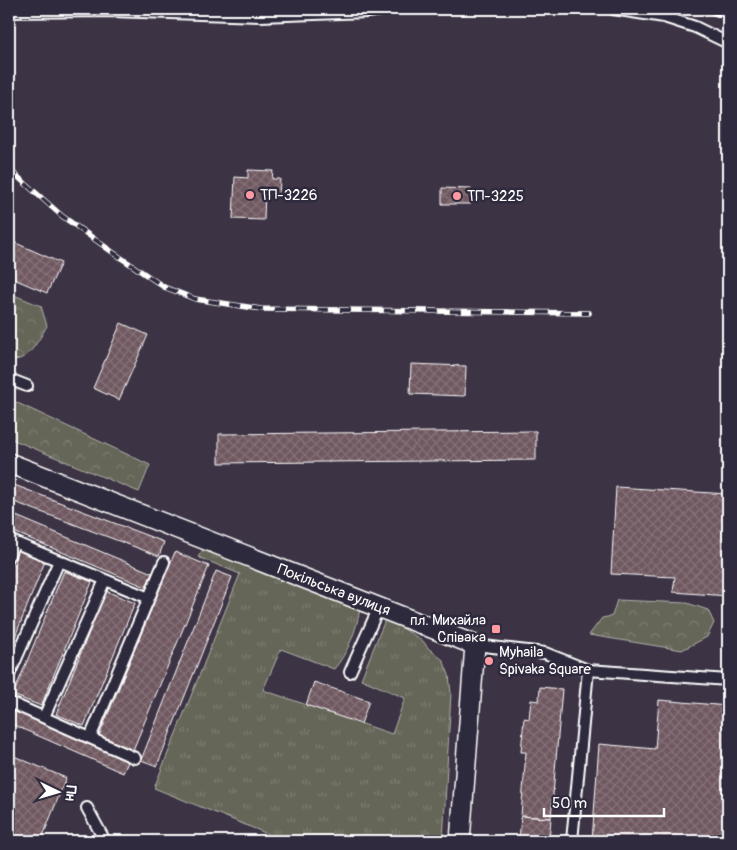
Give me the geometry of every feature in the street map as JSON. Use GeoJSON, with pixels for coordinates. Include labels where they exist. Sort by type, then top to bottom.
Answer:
{"type":"FeatureCollection","features":[{"type":"Feature","properties":{"kind":"street","name":"Покільська вулиця"},"geometry":{"type":"LineString","coordinates":[[9,463],[475,644]]}},
{"type":"Feature","properties":{"kind":"street"},"geometry":{"type":"LineString","coordinates":[[460,841],[475,644]]}},
{"type":"Feature","properties":{"kind":"lane"},"geometry":{"type":"LineString","coordinates":[[9,12],[111,10],[260,16],[368,12],[389,9]]}},
{"type":"Feature","properties":{"kind":"lane"},"geometry":{"type":"LineString","coordinates":[[613,9],[664,17],[695,27],[728,43]]}},
{"type":"Feature","properties":{"kind":"lane"},"geometry":{"type":"LineString","coordinates":[[9,378],[27,386]]}},
{"type":"Feature","properties":{"kind":"lane"},"geometry":{"type":"LineString","coordinates":[[9,555],[12,541],[149,598]]}},
{"type":"Feature","properties":{"kind":"lane"},"geometry":{"type":"LineString","coordinates":[[9,675],[59,560]]}},
{"type":"Feature","properties":{"kind":"lane"},"geometry":{"type":"LineString","coordinates":[[90,738],[164,562]]}},
{"type":"Feature","properties":{"kind":"lane"},"geometry":{"type":"LineString","coordinates":[[44,717],[105,580]]}},
{"type":"Feature","properties":{"kind":"lane"},"geometry":{"type":"LineString","coordinates":[[350,672],[379,607]]}},
{"type":"Feature","properties":{"kind":"lane"},"geometry":{"type":"LineString","coordinates":[[475,644],[545,653],[588,670],[728,680]]}},
{"type":"Feature","properties":{"kind":"lane"},"geometry":{"type":"LineString","coordinates":[[572,841],[588,670]]}},
{"type":"Feature","properties":{"kind":"lane"},"geometry":{"type":"LineString","coordinates":[[9,702],[135,758]]}},
{"type":"Feature","properties":{"kind":"lane"},"geometry":{"type":"LineString","coordinates":[[87,808],[105,841]]}},
{"type":"Feature","properties":{"kind":"green space"},"geometry":{"type":"Polygon","coordinates":[[[9,293],[41,306],[47,326],[32,350],[27,355],[15,360],[9,359],[9,293]]]}},
{"type":"Feature","properties":{"kind":"green space"},"geometry":{"type":"Polygon","coordinates":[[[9,399],[150,465],[139,492],[9,438],[9,399]]]}},
{"type":"Feature","properties":{"kind":"green space"},"geometry":{"type":"Polygon","coordinates":[[[204,548],[360,608],[351,640],[344,656],[334,669],[281,649],[263,690],[392,734],[405,698],[361,679],[385,620],[396,624],[423,641],[428,648],[443,660],[449,675],[451,693],[443,841],[285,841],[154,788],[240,574],[198,557],[204,548]]]}},
{"type":"Feature","properties":{"kind":"green space"},"geometry":{"type":"Polygon","coordinates":[[[617,600],[687,603],[708,610],[714,623],[707,637],[682,650],[589,635],[602,618],[612,616],[617,600]]]}},
{"type":"Feature","properties":{"kind":"building","name":"ТП-3226"},"geometry":{"type":"Polygon","coordinates":[[[248,170],[273,171],[272,179],[280,179],[279,195],[271,195],[271,190],[265,190],[264,220],[233,219],[235,177],[248,178],[248,170]]]}},
{"type":"Feature","properties":{"kind":"building","name":"ТП-3225"},"geometry":{"type":"Polygon","coordinates":[[[442,188],[471,189],[471,204],[442,204],[442,188]]]}},
{"type":"Feature","properties":{"kind":"building"},"geometry":{"type":"Polygon","coordinates":[[[9,240],[61,263],[47,293],[9,277],[9,240]]]}},
{"type":"Feature","properties":{"kind":"building"},"geometry":{"type":"Polygon","coordinates":[[[121,323],[148,335],[119,400],[93,388],[121,323]]]}},
{"type":"Feature","properties":{"kind":"building"},"geometry":{"type":"Polygon","coordinates":[[[411,364],[466,366],[465,396],[410,394],[411,364]]]}},
{"type":"Feature","properties":{"kind":"building"},"geometry":{"type":"Polygon","coordinates":[[[536,431],[536,460],[219,463],[219,434],[536,431]]]}},
{"type":"Feature","properties":{"kind":"building"},"geometry":{"type":"Polygon","coordinates":[[[9,483],[164,542],[159,556],[9,500],[9,483]]]}},
{"type":"Feature","properties":{"kind":"building"},"geometry":{"type":"Polygon","coordinates":[[[616,487],[728,494],[728,596],[673,592],[675,577],[611,574],[616,487]]]}},
{"type":"Feature","properties":{"kind":"building"},"geometry":{"type":"Polygon","coordinates":[[[9,513],[152,573],[146,587],[9,530],[9,513]]]}},
{"type":"Feature","properties":{"kind":"building"},"geometry":{"type":"Polygon","coordinates":[[[17,550],[45,561],[9,652],[9,570],[17,550]]]}},
{"type":"Feature","properties":{"kind":"building"},"geometry":{"type":"Polygon","coordinates":[[[175,552],[209,566],[133,750],[99,736],[175,552]]]}},
{"type":"Feature","properties":{"kind":"building"},"geometry":{"type":"Polygon","coordinates":[[[64,571],[92,582],[41,706],[13,695],[64,571]]]}},
{"type":"Feature","properties":{"kind":"building"},"geometry":{"type":"Polygon","coordinates":[[[216,571],[232,577],[157,766],[141,760],[216,571]]]}},
{"type":"Feature","properties":{"kind":"building"},"geometry":{"type":"Polygon","coordinates":[[[106,591],[135,603],[84,726],[56,714],[106,591]]]}},
{"type":"Feature","properties":{"kind":"building"},"geometry":{"type":"Polygon","coordinates":[[[314,682],[369,701],[361,724],[306,705],[314,682]]]}},
{"type":"Feature","properties":{"kind":"building"},"geometry":{"type":"Polygon","coordinates":[[[540,687],[562,689],[551,818],[521,816],[526,752],[521,752],[524,718],[529,719],[531,700],[539,701],[540,687]]]}},
{"type":"Feature","properties":{"kind":"building"},"geometry":{"type":"Polygon","coordinates":[[[659,700],[728,706],[728,841],[592,841],[599,744],[655,749],[659,700]]]}},
{"type":"Feature","properties":{"kind":"building"},"geometry":{"type":"Polygon","coordinates":[[[9,707],[129,760],[123,773],[9,723],[9,707]]]}},
{"type":"Feature","properties":{"kind":"building"},"geometry":{"type":"Polygon","coordinates":[[[9,754],[66,778],[41,841],[9,841],[9,754]]]}},
{"type":"Feature","properties":{"kind":"building"},"geometry":{"type":"Polygon","coordinates":[[[521,816],[551,818],[549,841],[519,841],[521,816]]]}},
{"type":"Feature","properties":{"kind":"railway"},"geometry":{"type":"LineString","coordinates":[[703,9],[728,18]]}},
{"type":"Feature","properties":{"kind":"railway"},"geometry":{"type":"LineString","coordinates":[[9,169],[62,216],[111,251],[164,287],[195,299],[261,309],[589,313]]}},
{"type":"Feature","properties":{"kind":"place","name":"ТП-3226"},"geometry":{"type":"Point","coordinates":[250,195]}},
{"type":"Feature","properties":{"kind":"place","name":"ТП-3225"},"geometry":{"type":"Point","coordinates":[457,196]}},
{"type":"Feature","properties":{"kind":"place","name":"пл. Михайла Співака"},"geometry":{"type":"Point","coordinates":[496,629]}},
{"type":"Feature","properties":{"kind":"place","name":"Myhaila Spivaka Square"},"geometry":{"type":"Point","coordinates":[489,661]}}]}
